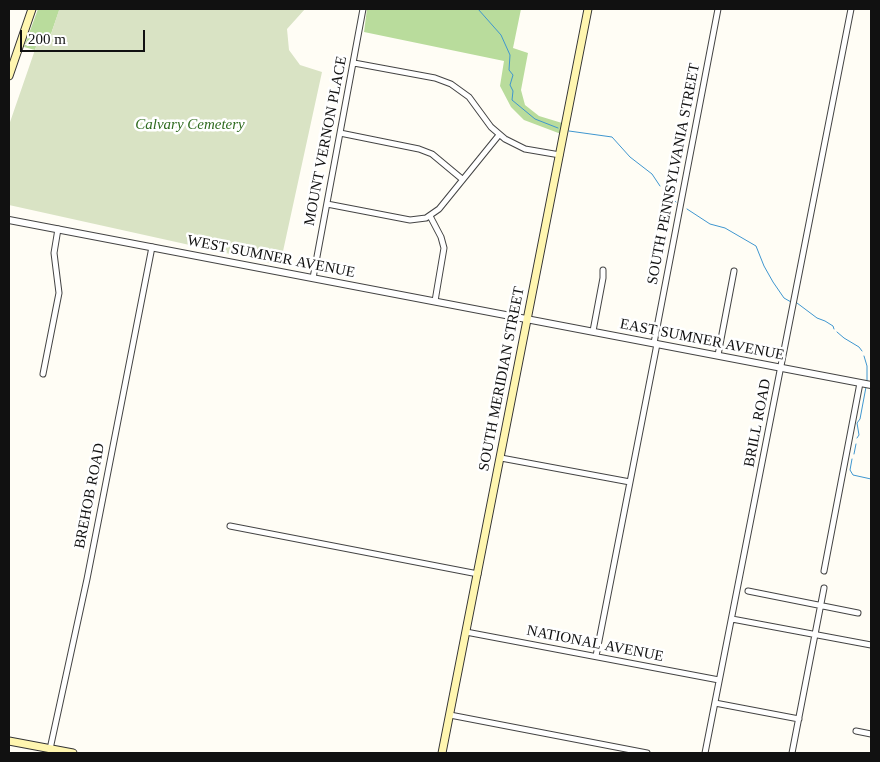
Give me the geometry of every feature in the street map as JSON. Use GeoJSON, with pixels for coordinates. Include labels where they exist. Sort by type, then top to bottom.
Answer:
{"type":"FeatureCollection","features":[{"type":"Feature","properties":{"kind":"main road"},"geometry":{"type":"LineString","coordinates":[[9,76],[32,9]]}},
{"type":"Feature","properties":{"kind":"main road","name":"SOUTH MERIDIAN STREET"},"geometry":{"type":"LineString","coordinates":[[442,753],[588,9]]}},
{"type":"Feature","properties":{"kind":"main road"},"geometry":{"type":"LineString","coordinates":[[9,741],[73,753]]}},
{"type":"Feature","properties":{"kind":"street","name":"MOUNT VERNON PLACE"},"geometry":{"type":"LineString","coordinates":[[313,278],[363,9]]}},
{"type":"Feature","properties":{"kind":"street","name":"SOUTH PENNSYLVANIA STREET"},"geometry":{"type":"LineString","coordinates":[[596,656],[718,9]]}},
{"type":"Feature","properties":{"kind":"street","name":"BRILL ROAD"},"geometry":{"type":"LineString","coordinates":[[705,753],[851,9]]}},
{"type":"Feature","properties":{"kind":"street"},"geometry":{"type":"LineString","coordinates":[[354,63],[435,78],[451,84],[469,96],[491,127],[512,144],[525,149],[560,155]]}},
{"type":"Feature","properties":{"kind":"street"},"geometry":{"type":"LineString","coordinates":[[340,133],[419,149],[436,157],[462,179]]}},
{"type":"Feature","properties":{"kind":"street"},"geometry":{"type":"LineString","coordinates":[[327,204],[410,220],[418,220],[430,216],[439,209],[499,135]]}},
{"type":"Feature","properties":{"kind":"street"},"geometry":{"type":"LineString","coordinates":[[430,216],[441,237],[444,248],[435,301]]}},
{"type":"Feature","properties":{"kind":"street","name":"WEST SUMNER AVENUE"},"geometry":{"type":"LineString","coordinates":[[9,220],[528,320]]}},
{"type":"Feature","properties":{"kind":"street"},"geometry":{"type":"LineString","coordinates":[[43,374],[59,293],[54,253],[58,229]]}},
{"type":"Feature","properties":{"kind":"street","name":"BREHOB ROAD"},"geometry":{"type":"LineString","coordinates":[[50,749],[87,580],[152,247]]}},
{"type":"Feature","properties":{"kind":"street"},"geometry":{"type":"LineString","coordinates":[[593,332],[603,270]]}},
{"type":"Feature","properties":{"kind":"street"},"geometry":{"type":"LineString","coordinates":[[718,355],[734,271]]}},
{"type":"Feature","properties":{"kind":"street","name":"EAST SUMNER AVENUE"},"geometry":{"type":"LineString","coordinates":[[528,320],[871,385]]}},
{"type":"Feature","properties":{"kind":"street"},"geometry":{"type":"LineString","coordinates":[[824,571],[860,383]]}},
{"type":"Feature","properties":{"kind":"street"},"geometry":{"type":"LineString","coordinates":[[501,458],[630,482]]}},
{"type":"Feature","properties":{"kind":"street"},"geometry":{"type":"LineString","coordinates":[[230,526],[478,574]]}},
{"type":"Feature","properties":{"kind":"street"},"geometry":{"type":"LineString","coordinates":[[792,753],[824,588]]}},
{"type":"Feature","properties":{"kind":"street"},"geometry":{"type":"LineString","coordinates":[[748,591],[858,613]]}},
{"type":"Feature","properties":{"kind":"street"},"geometry":{"type":"LineString","coordinates":[[732,619],[871,645]]}},
{"type":"Feature","properties":{"kind":"street","name":"NATIONAL AVENUE"},"geometry":{"type":"LineString","coordinates":[[466,632],[720,680]]}},
{"type":"Feature","properties":{"kind":"street"},"geometry":{"type":"LineString","coordinates":[[715,703],[799,719]]}},
{"type":"Feature","properties":{"kind":"street"},"geometry":{"type":"LineString","coordinates":[[450,715],[647,753]]}},
{"type":"Feature","properties":{"kind":"street"},"geometry":{"type":"LineString","coordinates":[[856,731],[871,734]]}},
{"type":"Feature","properties":{"kind":"green space"},"geometry":{"type":"Polygon","coordinates":[[[38,9],[63,9],[59,11],[51,34],[37,44],[35,50],[24,47],[38,9]]]}},
{"type":"Feature","properties":{"kind":"green space","name":"Calvary Cemetery"},"geometry":{"type":"Polygon","coordinates":[[[305,9],[287,29],[289,50],[300,65],[322,72],[280,265],[9,205],[9,125],[37,44],[51,34],[59,10],[305,9]]]}},
{"type":"Feature","properties":{"kind":"green space"},"geometry":{"type":"Polygon","coordinates":[[[367,9],[521,9],[513,48],[528,53],[521,90],[525,105],[539,116],[562,123],[561,134],[524,120],[511,107],[500,86],[504,61],[364,32],[367,9]]]}},
{"type":"Feature","properties":{"kind":"waterway"},"geometry":{"type":"LineString","coordinates":[[478,9],[501,35],[510,55],[509,70],[513,75],[510,85],[513,91],[512,100],[535,119],[558,128]]}},
{"type":"Feature","properties":{"kind":"waterway"},"geometry":{"type":"LineString","coordinates":[[569,131],[612,137],[630,157],[652,174],[660,186]]}},
{"type":"Feature","properties":{"kind":"waterway"},"geometry":{"type":"LineString","coordinates":[[667,194],[676,202]]}},
{"type":"Feature","properties":{"kind":"waterway"},"geometry":{"type":"LineString","coordinates":[[687,209],[710,224],[725,228],[756,246],[773,282],[784,298],[791,302]]}},
{"type":"Feature","properties":{"kind":"waterway"},"geometry":{"type":"LineString","coordinates":[[797,303],[817,318],[833,326],[834,329]]}},
{"type":"Feature","properties":{"kind":"waterway"},"geometry":{"type":"LineString","coordinates":[[837,332],[862,351]]}},
{"type":"Feature","properties":{"kind":"waterway"},"geometry":{"type":"LineString","coordinates":[[864,356],[867,366],[867,381]]}},
{"type":"Feature","properties":{"kind":"waterway"},"geometry":{"type":"LineString","coordinates":[[857,438],[859,435],[857,423],[860,419],[866,387]]}},
{"type":"Feature","properties":{"kind":"waterway"},"geometry":{"type":"LineString","coordinates":[[854,454],[856,444]]}},
{"type":"Feature","properties":{"kind":"waterway"},"geometry":{"type":"LineString","coordinates":[[852,459],[850,470],[853,475],[871,479]]}}]}
